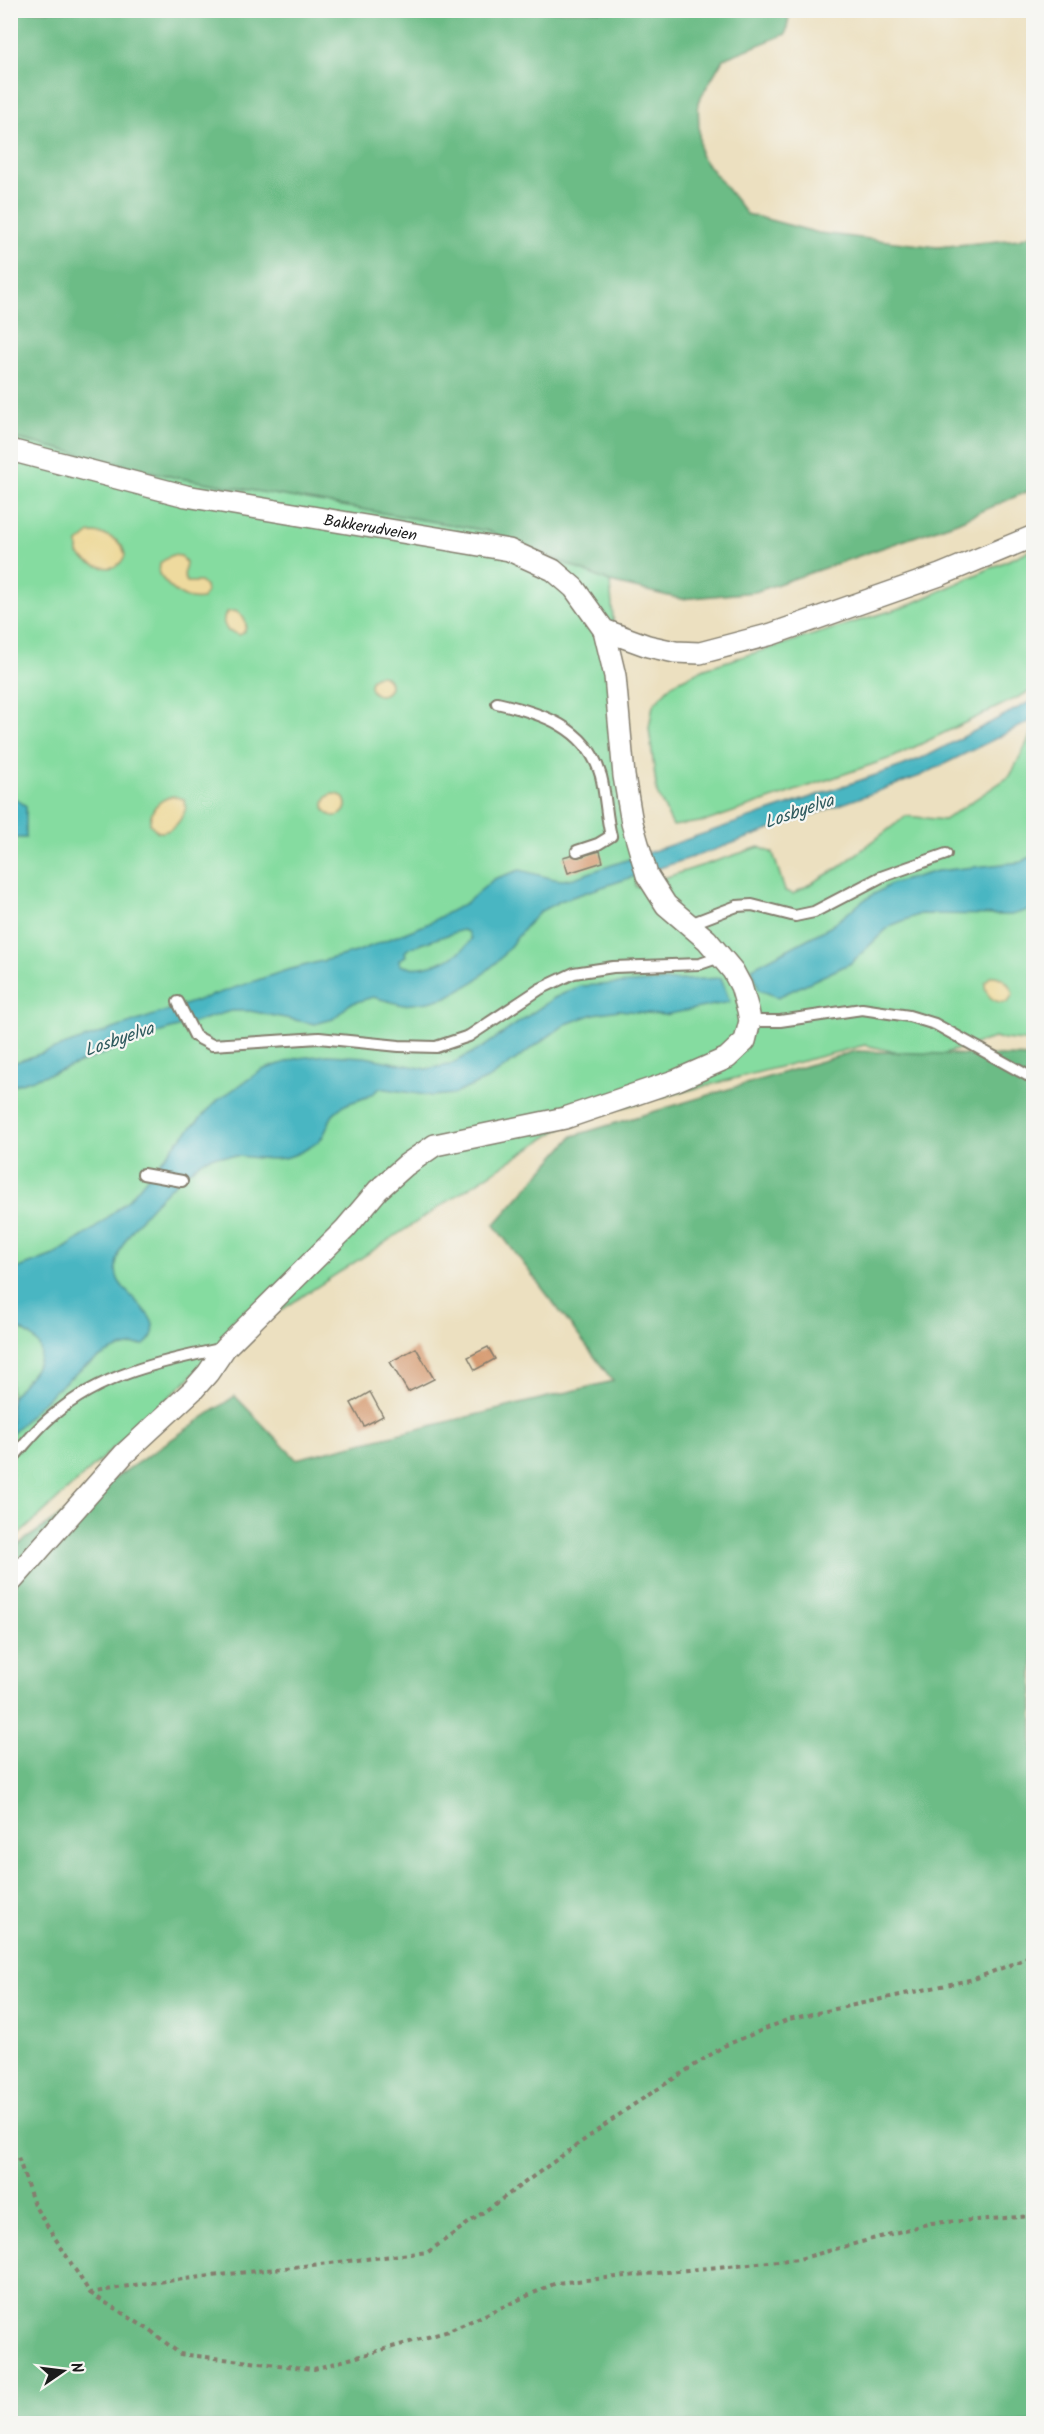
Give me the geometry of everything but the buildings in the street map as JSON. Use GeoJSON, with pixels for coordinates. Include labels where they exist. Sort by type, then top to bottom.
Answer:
{"type":"FeatureCollection","features":[{"type":"Feature","properties":{"kind":"street","name":"Bakkerudveien"},"geometry":{"type":"LineString","coordinates":[[10,450],[186,496],[509,550],[553,570],[574,588],[604,630]]}},
{"type":"Feature","properties":{"kind":"street"},"geometry":{"type":"LineString","coordinates":[[604,630],[648,646],[675,652],[700,654],[772,634],[940,575],[1034,536]]}},
{"type":"Feature","properties":{"kind":"street"},"geometry":{"type":"LineString","coordinates":[[10,1583],[124,1454],[193,1390],[225,1348],[345,1229],[378,1190],[406,1166],[435,1145],[565,1118],[678,1080],[728,1058],[745,1041],[750,1021],[741,986],[723,956],[690,924],[666,905],[647,875],[638,845],[622,829],[624,776],[615,676],[604,630]]}},
{"type":"Feature","properties":{"kind":"lane"},"geometry":{"type":"LineString","coordinates":[[497,703],[533,711],[559,723],[582,740],[593,755],[622,829],[598,844],[577,851]]}},
{"type":"Feature","properties":{"kind":"lane"},"geometry":{"type":"LineString","coordinates":[[690,924],[737,906],[752,905],[795,916],[814,912],[881,877],[946,854]]}},
{"type":"Feature","properties":{"kind":"lane"},"geometry":{"type":"LineString","coordinates":[[178,1002],[191,1031],[199,1040],[212,1045],[319,1038],[399,1046],[436,1047],[469,1036],[540,989],[574,973],[613,967],[700,964],[723,956]]}},
{"type":"Feature","properties":{"kind":"lane"},"geometry":{"type":"LineString","coordinates":[[750,1021],[780,1021],[862,1010],[909,1016],[935,1024],[1034,1079]]}},
{"type":"Feature","properties":{"kind":"lane"},"geometry":{"type":"LineString","coordinates":[[144,1174],[182,1181]]}},
{"type":"Feature","properties":{"kind":"lane"},"geometry":{"type":"LineString","coordinates":[[10,1461],[49,1418],[79,1395],[123,1374],[165,1360],[225,1348]]}},
{"type":"Feature","properties":{"kind":"path"},"geometry":{"type":"LineString","coordinates":[[90,2293],[140,2284],[428,2252],[630,2107],[724,2046],[789,2019],[974,1979],[1025,1959],[1034,1948]]}},
{"type":"Feature","properties":{"kind":"path"},"geometry":{"type":"LineString","coordinates":[[10,2155],[18,2157],[34,2205],[90,2293],[151,2331],[180,2354],[314,2369],[449,2331],[556,2283],[799,2259],[931,2223],[1034,2216]]}},
{"type":"Feature","properties":{"kind":"green space"},"geometry":{"type":"Polygon","coordinates":[[[11,11],[790,11],[786,34],[723,59],[698,102],[700,155],[747,214],[819,233],[937,247],[1019,239],[1033,234],[1033,489],[957,522],[755,592],[681,599],[610,582],[488,531],[174,477],[19,439],[11,452],[11,11]]]}},
{"type":"Feature","properties":{"kind":"green space"},"geometry":{"type":"Polygon","coordinates":[[[18,439],[174,477],[488,531],[610,582],[636,887],[759,847],[773,853],[785,891],[793,894],[838,868],[906,816],[944,820],[1010,776],[1033,731],[1033,1042],[994,1038],[926,1059],[865,1045],[573,1120],[220,1350],[11,1542],[10,452],[18,439]]]}},
{"type":"Feature","properties":{"kind":"green space"},"geometry":{"type":"Polygon","coordinates":[[[1033,549],[1033,690],[894,757],[707,821],[673,826],[657,793],[649,728],[653,705],[672,684],[705,668],[907,606],[1033,549]]]}},
{"type":"Feature","properties":{"kind":"green space"},"geometry":{"type":"Polygon","coordinates":[[[855,1051],[1033,1057],[1033,2423],[11,2423],[10,1550],[235,1396],[296,1459],[613,1381],[494,1225],[573,1136],[855,1051]]]}},
{"type":"Feature","properties":{"kind":"sand"},"geometry":{"type":"Polygon","coordinates":[[[90,533],[101,534],[117,541],[125,555],[121,562],[110,568],[103,567],[89,562],[78,554],[78,543],[90,533]]]}},
{"type":"Feature","properties":{"kind":"sand"},"geometry":{"type":"Polygon","coordinates":[[[172,555],[181,556],[186,562],[184,576],[187,582],[200,582],[205,586],[206,593],[202,599],[183,596],[167,584],[159,574],[160,563],[172,555]]]}},
{"type":"Feature","properties":{"kind":"sand"},"geometry":{"type":"Polygon","coordinates":[[[235,611],[243,617],[245,622],[244,632],[240,635],[228,631],[224,624],[227,612],[235,611]]]}},
{"type":"Feature","properties":{"kind":"sand"},"geometry":{"type":"Polygon","coordinates":[[[376,675],[384,675],[390,681],[390,689],[384,695],[376,695],[370,689],[370,681],[376,675]]]}},
{"type":"Feature","properties":{"kind":"sand"},"geometry":{"type":"Polygon","coordinates":[[[335,794],[343,797],[346,805],[343,813],[335,816],[327,813],[324,805],[327,797],[335,794]]]}},
{"type":"Feature","properties":{"kind":"sand"},"geometry":{"type":"Polygon","coordinates":[[[173,796],[184,799],[186,808],[176,825],[163,832],[158,832],[150,824],[151,814],[159,803],[173,796]]]}},
{"type":"Feature","properties":{"kind":"sand"},"geometry":{"type":"Polygon","coordinates":[[[991,976],[1002,979],[1010,987],[1013,994],[1008,1002],[999,1002],[988,995],[985,982],[991,976]]]}},
{"type":"Feature","properties":{"kind":"water","name":"Losbyelva"},"geometry":{"type":"Polygon","coordinates":[[[1033,700],[1033,720],[920,776],[711,851],[560,901],[541,911],[499,960],[474,982],[447,997],[403,1005],[373,997],[350,1004],[333,1019],[315,1024],[250,1011],[231,1011],[151,1035],[59,1071],[11,1086],[10,1064],[284,971],[356,952],[425,925],[466,903],[494,879],[520,870],[554,879],[574,878],[929,755],[1033,700]],[[462,930],[409,948],[405,952],[406,956],[399,960],[400,965],[429,966],[449,958],[466,946],[471,939],[468,932],[462,930]]]}},
{"type":"Feature","properties":{"kind":"water"},"geometry":{"type":"Polygon","coordinates":[[[10,795],[26,806],[26,838],[11,838],[10,795]]]}},
{"type":"Feature","properties":{"kind":"water"},"geometry":{"type":"Polygon","coordinates":[[[1033,855],[1033,909],[1011,915],[920,914],[890,926],[851,963],[778,997],[759,990],[752,968],[830,927],[864,900],[891,884],[937,871],[1022,862],[1033,855]]]}},
{"type":"Feature","properties":{"kind":"water"},"geometry":{"type":"Polygon","coordinates":[[[721,978],[730,1002],[664,1015],[619,1010],[594,1014],[566,1024],[490,1078],[454,1094],[432,1096],[380,1088],[369,1096],[349,1103],[336,1111],[321,1139],[293,1155],[273,1159],[219,1156],[203,1161],[162,1195],[145,1214],[125,1240],[118,1256],[116,1271],[118,1279],[151,1319],[154,1328],[152,1336],[144,1345],[127,1346],[90,1363],[54,1391],[11,1435],[11,1398],[36,1368],[40,1350],[36,1341],[27,1333],[11,1325],[11,1271],[56,1254],[94,1229],[129,1199],[178,1141],[218,1100],[262,1070],[298,1058],[328,1055],[365,1057],[426,1069],[449,1065],[483,1047],[554,998],[580,986],[721,978]]]}}]}
